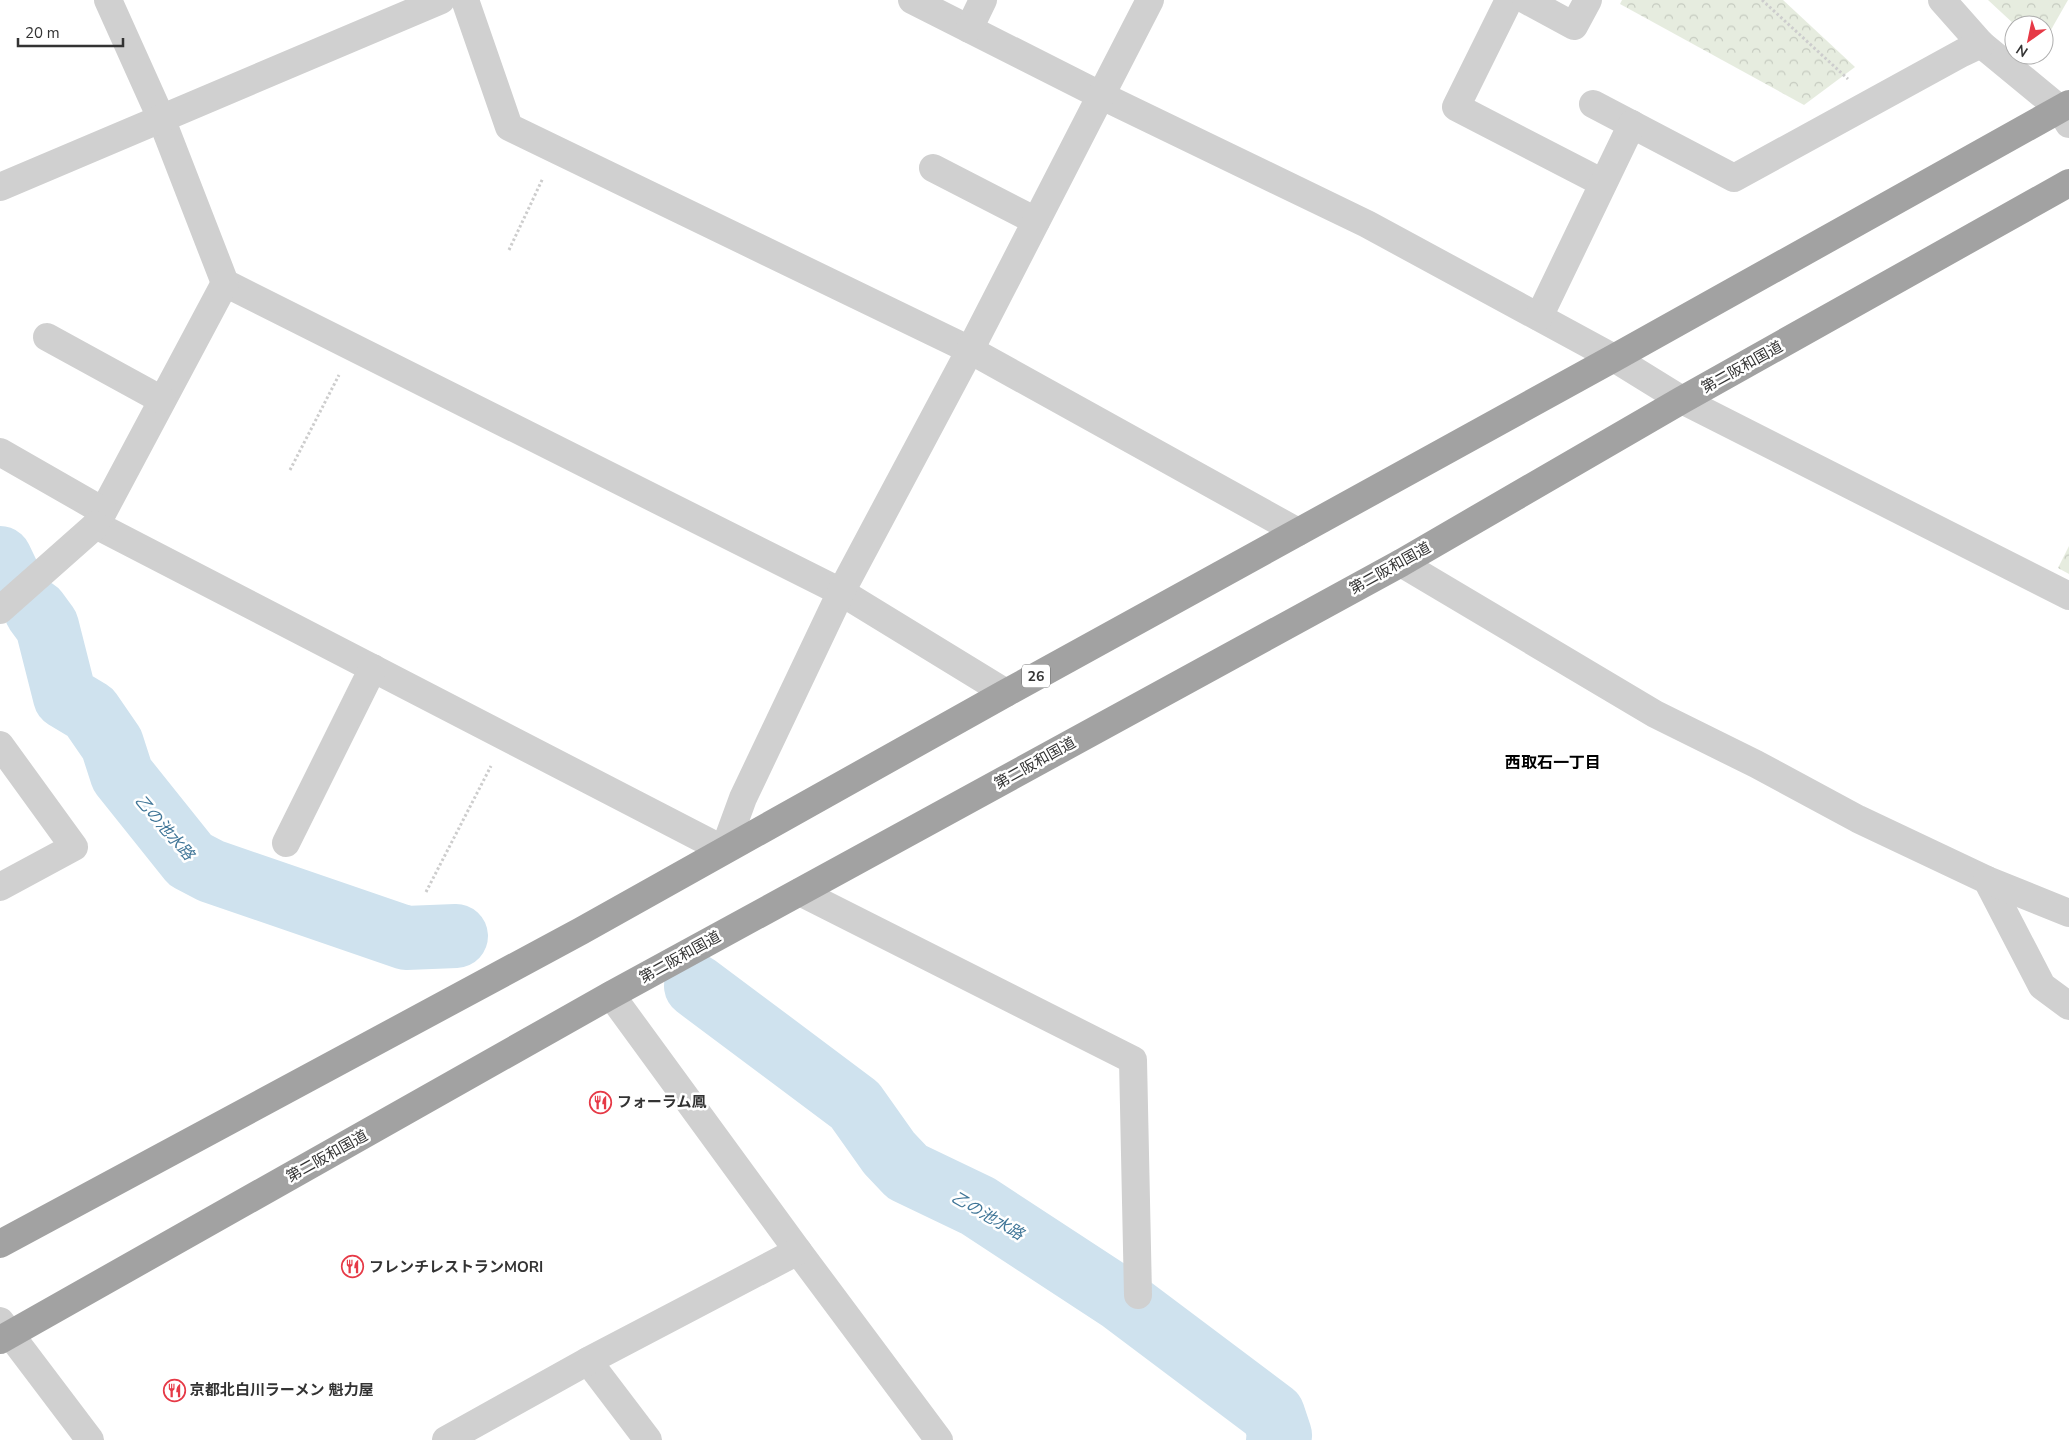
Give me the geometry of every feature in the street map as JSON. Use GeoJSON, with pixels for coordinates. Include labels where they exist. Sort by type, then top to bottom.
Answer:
{"type":"FeatureCollection","features":[{"type":"Feature","properties":{"kind":"highway","name":"26"},"geometry":{"type":"LineString","coordinates":[[0,1244],[581,931],[1006,693],[1614,358],[2066,112]]}},
{"type":"Feature","properties":{"kind":"highway","name":"第二阪和国道"},"geometry":{"type":"LineString","coordinates":[[3,1332],[611,995],[1401,563],[1682,400],[2069,183]]}},
{"type":"Feature","properties":{"kind":"street"},"geometry":{"type":"LineString","coordinates":[[108,0],[161,118],[225,283],[841,592],[1006,693]]}},
{"type":"Feature","properties":{"kind":"street"},"geometry":{"type":"LineString","coordinates":[[0,187],[441,0]]}},
{"type":"Feature","properties":{"kind":"street"},"geometry":{"type":"LineString","coordinates":[[465,0],[509,127],[970,350],[1298,532]]}},
{"type":"Feature","properties":{"kind":"street"},"geometry":{"type":"LineString","coordinates":[[912,0],[1100,95],[1367,224],[1614,358],[1682,400],[2069,596]]}},
{"type":"Feature","properties":{"kind":"street"},"geometry":{"type":"LineString","coordinates":[[969,29],[983,0]]}},
{"type":"Feature","properties":{"kind":"street"},"geometry":{"type":"LineString","coordinates":[[0,452],[99,518],[373,668],[724,850],[743,798],[841,592],[970,350],[1150,0]]}},
{"type":"Feature","properties":{"kind":"street"},"geometry":{"type":"LineString","coordinates":[[1509,0],[1456,107],[1603,183]]}},
{"type":"Feature","properties":{"kind":"street"},"geometry":{"type":"LineString","coordinates":[[1526,0],[1574,26],[1588,0]]}},
{"type":"Feature","properties":{"kind":"street"},"geometry":{"type":"LineString","coordinates":[[1942,0],[1981,44],[2066,112]]}},
{"type":"Feature","properties":{"kind":"street"},"geometry":{"type":"LineString","coordinates":[[1593,104],[1734,178],[1981,44]]}},
{"type":"Feature","properties":{"kind":"street"},"geometry":{"type":"LineString","coordinates":[[1539,317],[1632,124]]}},
{"type":"Feature","properties":{"kind":"street"},"geometry":{"type":"LineString","coordinates":[[933,168],[1036,221]]}},
{"type":"Feature","properties":{"kind":"street"},"geometry":{"type":"LineString","coordinates":[[0,610],[99,518],[225,283]]}},
{"type":"Feature","properties":{"kind":"street"},"geometry":{"type":"LineString","coordinates":[[48,337],[162,400]]}},
{"type":"Feature","properties":{"kind":"street"},"geometry":{"type":"LineString","coordinates":[[1401,563],[1655,714],[1756,764],[1858,819],[1986,880],[2069,913]]}},
{"type":"Feature","properties":{"kind":"street"},"geometry":{"type":"LineString","coordinates":[[286,844],[373,668]]}},
{"type":"Feature","properties":{"kind":"street"},"geometry":{"type":"LineString","coordinates":[[0,745],[74,847],[0,887]]}},
{"type":"Feature","properties":{"kind":"street"},"geometry":{"type":"LineString","coordinates":[[1986,880],[2042,986],[2069,1006]]}},
{"type":"Feature","properties":{"kind":"street"},"geometry":{"type":"LineString","coordinates":[[800,892],[1133,1060],[1138,1295]]}},
{"type":"Feature","properties":{"kind":"street"},"geometry":{"type":"LineString","coordinates":[[611,995],[939,1440]]}},
{"type":"Feature","properties":{"kind":"street"},"geometry":{"type":"LineString","coordinates":[[446,1440],[588,1361],[798,1250]]}},
{"type":"Feature","properties":{"kind":"street"},"geometry":{"type":"LineString","coordinates":[[3,1332],[90,1440]]}},
{"type":"Feature","properties":{"kind":"street"},"geometry":{"type":"LineString","coordinates":[[588,1361],[648,1440]]}},
{"type":"Feature","properties":{"kind":"path"},"geometry":{"type":"LineString","coordinates":[[1762,0],[1874,102]]}},
{"type":"Feature","properties":{"kind":"path"},"geometry":{"type":"LineString","coordinates":[[509,250],[556,150]]}},
{"type":"Feature","properties":{"kind":"path"},"geometry":{"type":"LineString","coordinates":[[290,470],[353,347]]}},
{"type":"Feature","properties":{"kind":"path"},"geometry":{"type":"LineString","coordinates":[[426,892],[506,736]]}},
{"type":"Feature","properties":{"kind":"green space"},"geometry":{"type":"Polygon","coordinates":[[[1622,0],[1783,0],[1855,67],[1804,105],[1620,4],[1622,0]]]}},
{"type":"Feature","properties":{"kind":"green space"},"geometry":{"type":"Polygon","coordinates":[[[1988,0],[2068,0],[2054,24],[2054,15],[2004,15],[1988,0]]]}},
{"type":"Feature","properties":{"kind":"green space"},"geometry":{"type":"Polygon","coordinates":[[[2069,546],[2069,574],[2058,568],[2069,546]]]}},
{"type":"Feature","properties":{"kind":"waterway","name":"乙の池水路"},"geometry":{"type":"LineString","coordinates":[[0,558],[11,581]]}},
{"type":"Feature","properties":{"kind":"waterway","name":"乙の池水路"},"geometry":{"type":"LineString","coordinates":[[36,611],[47,626],[65,697],[90,712],[112,744],[122,775],[190,860],[211,871],[406,938],[456,936]]}},
{"type":"Feature","properties":{"kind":"waterway","name":"乙の池水路"},"geometry":{"type":"LineString","coordinates":[[696,986],[855,1105],[889,1153],[907,1172],[978,1206],[1120,1299],[1273,1414],[1280,1435],[1278,1440]]}},
{"type":"Feature","properties":{"kind":"place","name":"フォーラム鳳"},"geometry":{"type":"Point","coordinates":[601,1102]}},
{"type":"Feature","properties":{"kind":"place","name":"フレンチレストランMORI"},"geometry":{"type":"Point","coordinates":[353,1267]}},
{"type":"Feature","properties":{"kind":"place","name":"京都北白川ラーメン 魁力屋"},"geometry":{"type":"Point","coordinates":[174,1390]}},
{"type":"Feature","properties":{"kind":"district","name":"西取石一丁目"},"geometry":{"type":"Point","coordinates":[1553,762]}}]}
